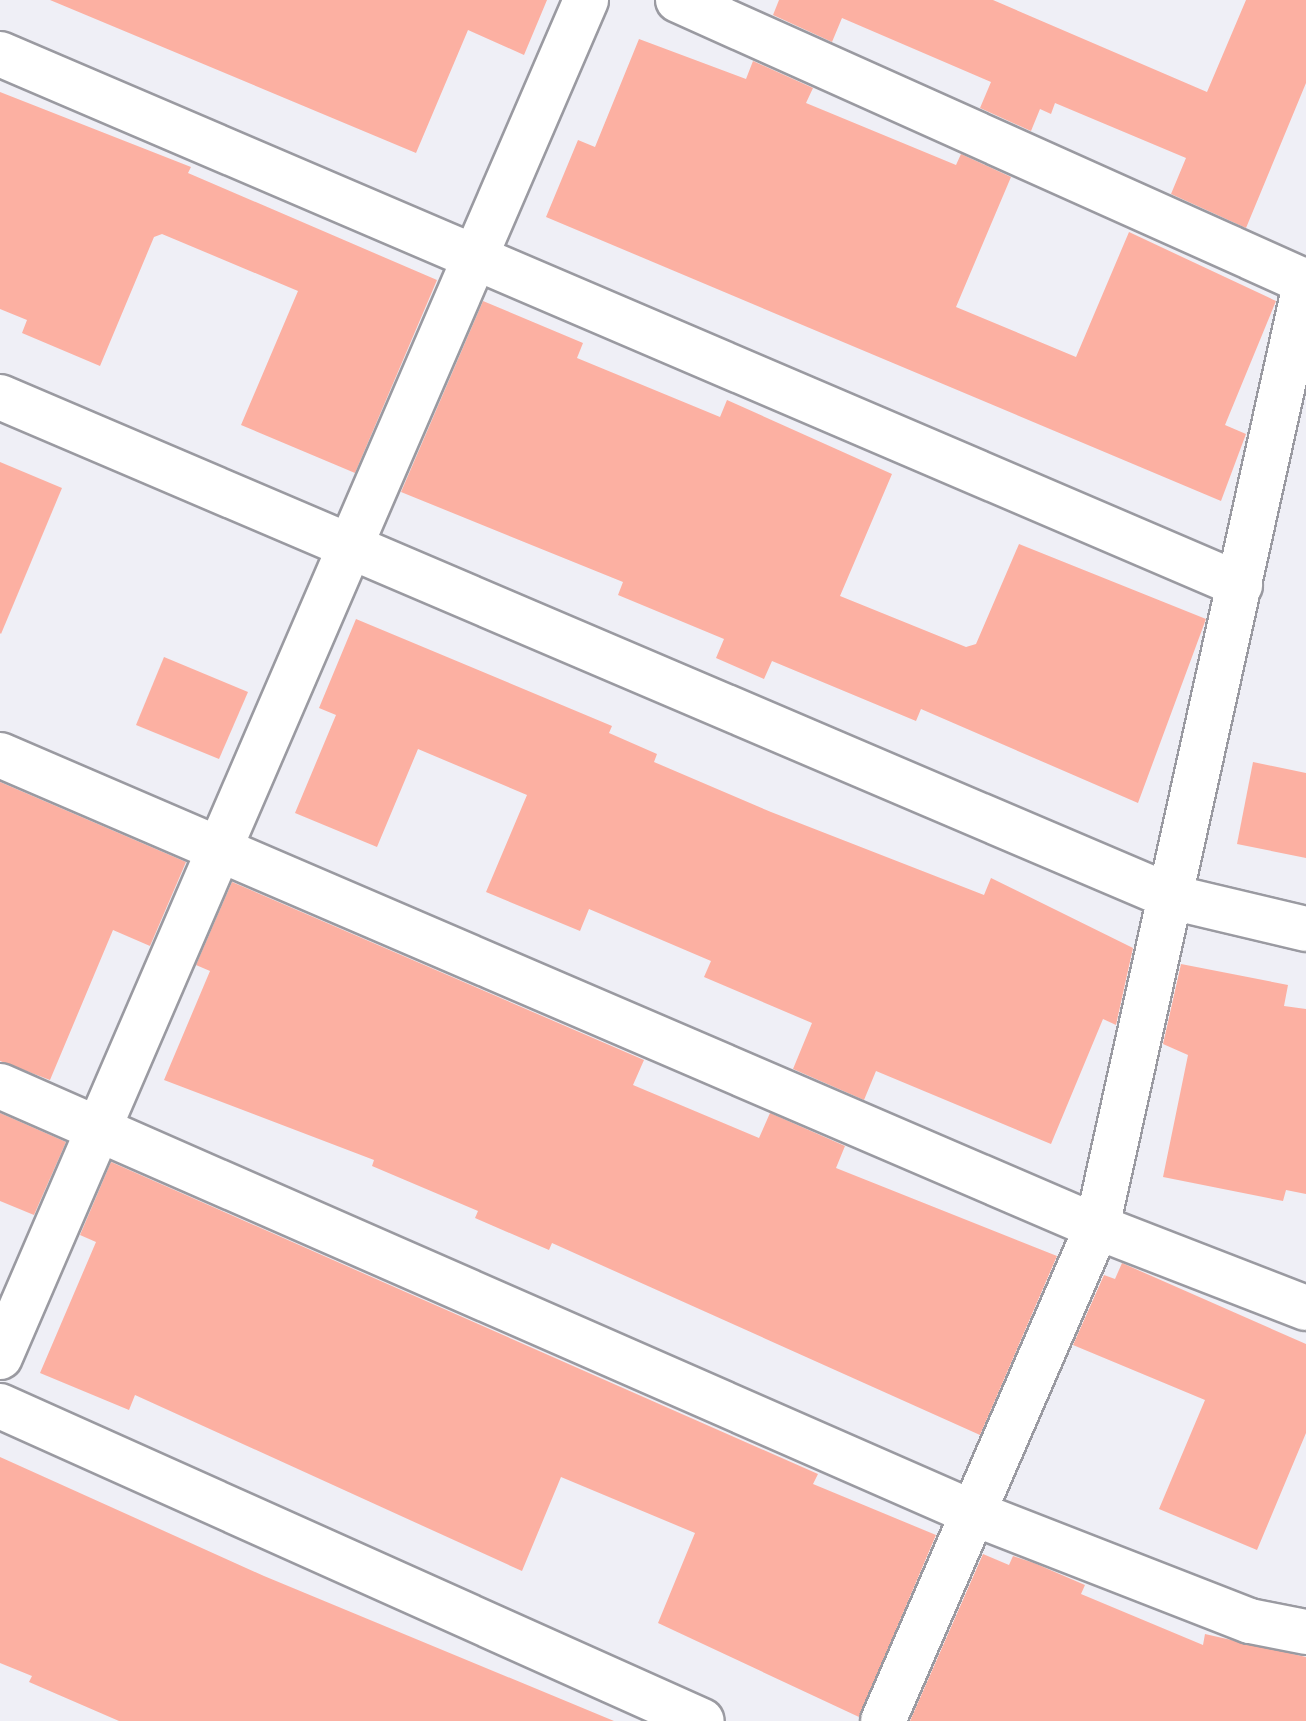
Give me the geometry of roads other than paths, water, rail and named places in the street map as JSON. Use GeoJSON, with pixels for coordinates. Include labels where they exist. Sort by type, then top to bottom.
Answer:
{"type":"FeatureCollection","features":[{"type":"Feature","properties":{"kind":"street"},"geometry":{"type":"LineString","coordinates":[[0,1357],[586,0]]}},
{"type":"Feature","properties":{"kind":"street"},"geometry":{"type":"LineString","coordinates":[[678,0],[1306,281],[1097,1227],[883,1721]]}},
{"type":"Feature","properties":{"kind":"street"},"geometry":{"type":"LineString","coordinates":[[0,54],[1240,585]]}},
{"type":"Feature","properties":{"kind":"street"},"geometry":{"type":"LineString","coordinates":[[0,397],[1171,897],[1306,929]]}},
{"type":"Feature","properties":{"kind":"street"},"geometry":{"type":"LineString","coordinates":[[0,755],[219,854],[1097,1227],[1306,1308]]}},
{"type":"Feature","properties":{"kind":"street"},"geometry":{"type":"LineString","coordinates":[[0,1086],[973,1513],[1250,1621],[1306,1632]]}},
{"type":"Feature","properties":{"kind":"street"},"geometry":{"type":"LineString","coordinates":[[0,1406],[702,1721]]}}]}
